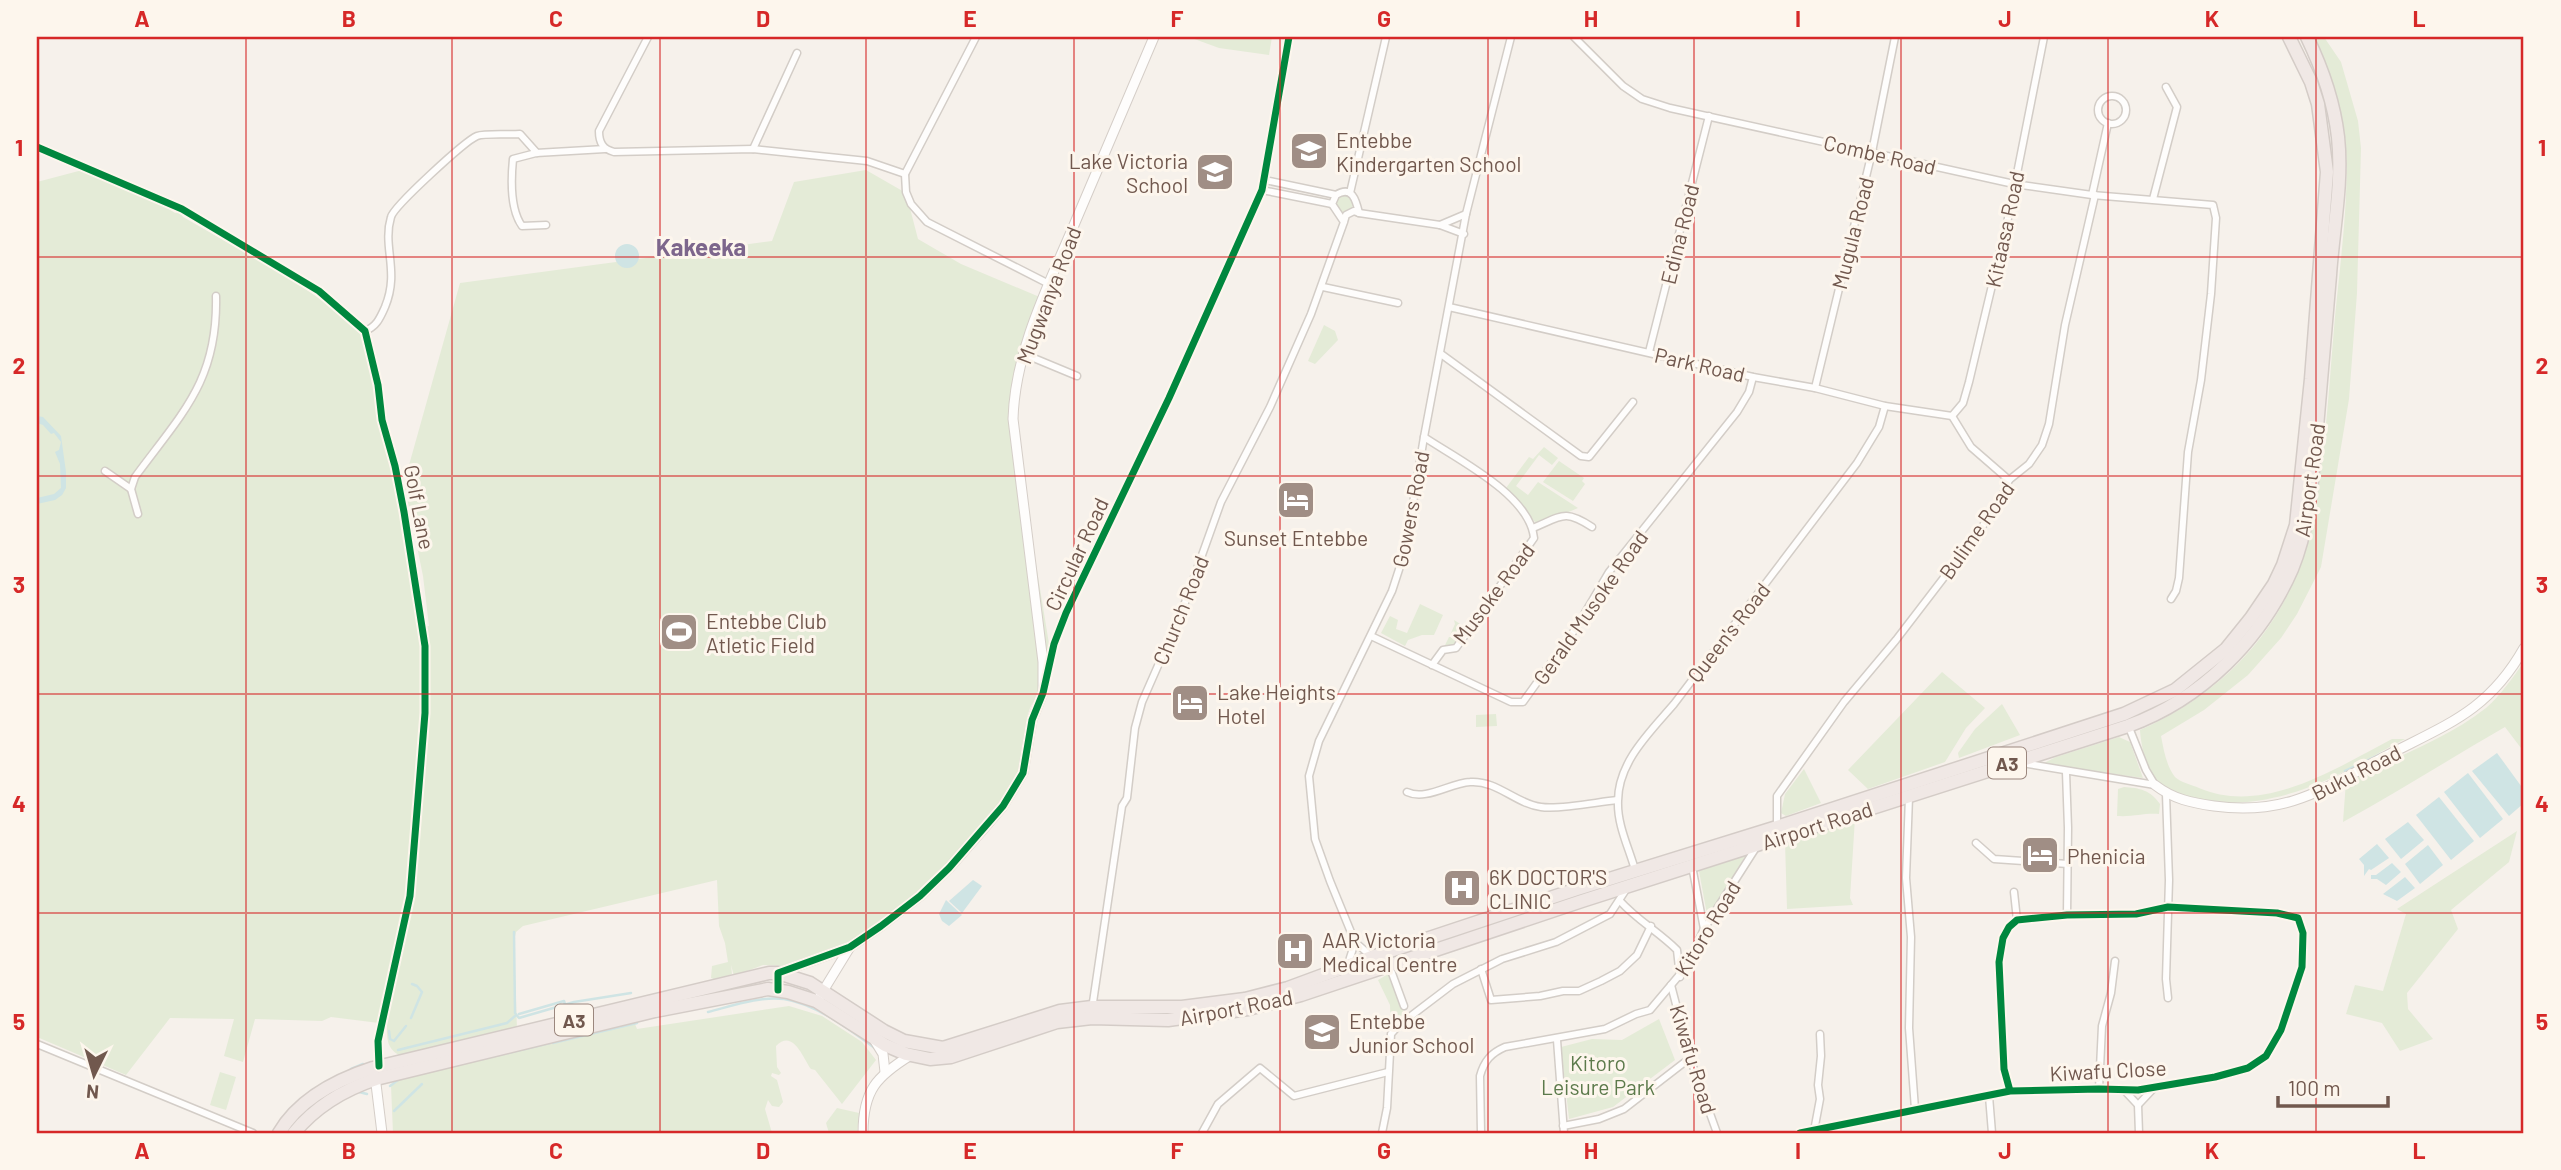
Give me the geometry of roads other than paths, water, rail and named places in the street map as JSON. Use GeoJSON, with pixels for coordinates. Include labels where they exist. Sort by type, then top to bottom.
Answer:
{"type":"FeatureCollection","features":[{"type":"Feature","properties":{"kind":"highway","name":"Airport Road"},"geometry":{"type":"LineString","coordinates":[[1349,972],[1371,957],[1635,870],[1777,827],[1910,795],[2012,762],[2126,720],[2175,690],[2231,643],[2274,584],[2296,524],[2311,379],[2327,172],[2318,104],[2311,82],[2289,37]]}},
{"type":"Feature","properties":{"kind":"highway","name":"Airport Road"},"geometry":{"type":"LineString","coordinates":[[774,973],[810,983],[820,996],[872,1037],[911,1055],[944,1053],[1041,1016],[1215,1004],[1389,964],[1758,845],[1995,755],[2167,709],[2188,695],[2243,648],[2270,611],[2293,567],[2305,530],[2320,395],[2339,150],[2330,95],[2307,37]]}},
{"type":"Feature","properties":{"kind":"highway","name":"A3"},"geometry":{"type":"LineString","coordinates":[[279,1133],[292,1114],[306,1101],[342,1079],[774,973]]}},
{"type":"Feature","properties":{"kind":"highway","name":"Airport Road"},"geometry":{"type":"LineString","coordinates":[[773,990],[820,996],[904,1041],[944,1053]]}},
{"type":"Feature","properties":{"kind":"highway","name":"A3"},"geometry":{"type":"LineString","coordinates":[[294,1133],[305,1120],[333,1098],[376,1071],[655,1011],[773,990]]}},
{"type":"Feature","properties":{"kind":"street"},"geometry":{"type":"LineString","coordinates":[[605,149],[599,139],[599,131],[648,37]]}},
{"type":"Feature","properties":{"kind":"street"},"geometry":{"type":"LineString","coordinates":[[976,37],[905,174],[906,192],[911,204],[927,222],[1049,284]]}},
{"type":"Feature","properties":{"kind":"street","name":"Mugwanya Road"},"geometry":{"type":"LineString","coordinates":[[1044,694],[1041,632],[1013,419],[1016,386],[1024,354],[1049,284],[1154,37]]}},
{"type":"Feature","properties":{"kind":"street","name":"Circular Road"},"geometry":{"type":"LineString","coordinates":[[774,973],[850,947],[920,895],[949,868],[1003,806],[1023,774],[1032,720],[1044,694],[1054,644],[1066,613],[1169,398],[1262,190],[1289,37]]}},
{"type":"Feature","properties":{"kind":"street"},"geometry":{"type":"LineString","coordinates":[[1350,193],[1386,37]]}},
{"type":"Feature","properties":{"kind":"street","name":"Gowers Road"},"geometry":{"type":"LineString","coordinates":[[1371,957],[1355,942],[1315,839],[1310,776],[1319,741],[1371,636],[1399,573],[1405,551],[1466,214],[1511,37]]}},
{"type":"Feature","properties":{"kind":"street","name":"Combe Road"},"geometry":{"type":"LineString","coordinates":[[1574,37],[1623,86],[1642,99],[1670,108],[2014,184],[2094,195],[2213,205],[2216,212],[2215,241],[2205,351],[2188,452],[2179,578],[2171,599]]}},
{"type":"Feature","properties":{"kind":"street","name":"Mugula Road"},"geometry":{"type":"LineString","coordinates":[[1815,388],[1872,152],[1895,37]]}},
{"type":"Feature","properties":{"kind":"street","name":"Kitaasa Road"},"geometry":{"type":"LineString","coordinates":[[1952,416],[1963,403],[1969,382],[2014,184],[2043,37]]}},
{"type":"Feature","properties":{"kind":"street"},"geometry":{"type":"LineString","coordinates":[[753,149],[797,53]]}},
{"type":"Feature","properties":{"kind":"street"},"geometry":{"type":"LineString","coordinates":[[2153,199],[2177,107],[2166,87]]}},
{"type":"Feature","properties":{"kind":"street"},"geometry":{"type":"LineString","coordinates":[[2106,98],[2119,98],[2124,102],[2125,115],[2115,124],[2108,123],[2099,114],[2099,107],[2106,98]]}},
{"type":"Feature","properties":{"kind":"street","name":"Edina Road"},"geometry":{"type":"LineString","coordinates":[[1649,352],[1709,116]]}},
{"type":"Feature","properties":{"kind":"street","name":"Bulime Road"},"geometry":{"type":"LineString","coordinates":[[1777,827],[1777,796],[1844,702],[1896,640],[1975,537],[2000,501],[2010,480],[2038,453],[2049,424],[2065,324],[2108,123]]}},
{"type":"Feature","properties":{"kind":"street"},"geometry":{"type":"LineString","coordinates":[[37,147],[182,209],[319,290],[365,331],[379,321],[391,294],[391,215],[410,194],[477,136],[520,134],[537,153]]}},
{"type":"Feature","properties":{"kind":"street"},"geometry":{"type":"LineString","coordinates":[[546,225],[522,226],[517,218],[513,159],[537,153],[605,149],[614,152],[753,149],[867,161],[905,174]]}},
{"type":"Feature","properties":{"kind":"street"},"geometry":{"type":"LineString","coordinates":[[1265,180],[1336,195]]}},
{"type":"Feature","properties":{"kind":"street"},"geometry":{"type":"LineString","coordinates":[[1262,190],[1332,204],[1344,222]]}},
{"type":"Feature","properties":{"kind":"street"},"geometry":{"type":"LineString","coordinates":[[1332,204],[1336,195],[1342,191],[1350,193],[1355,197],[1359,213]]}},
{"type":"Feature","properties":{"kind":"street"},"geometry":{"type":"LineString","coordinates":[[1344,222],[1346,215],[1354,211],[1440,225],[1464,234]]}},
{"type":"Feature","properties":{"kind":"street"},"geometry":{"type":"LineString","coordinates":[[1440,225],[1466,214]]}},
{"type":"Feature","properties":{"kind":"street","name":"Church Road"},"geometry":{"type":"LineString","coordinates":[[1092,1013],[1122,806],[1127,797],[1139,711],[1182,611],[1222,502],[1270,407],[1323,287],[1344,222]]}},
{"type":"Feature","properties":{"kind":"street"},"geometry":{"type":"LineString","coordinates":[[1323,287],[1398,303]]}},
{"type":"Feature","properties":{"kind":"street"},"geometry":{"type":"LineString","coordinates":[[138,514],[131,489],[135,477],[186,410],[206,372],[216,326],[215,296]]}},
{"type":"Feature","properties":{"kind":"street","name":"Park Road"},"geometry":{"type":"LineString","coordinates":[[1449,307],[1885,406],[1952,416]]}},
{"type":"Feature","properties":{"kind":"street","name":"Golf Lane"},"geometry":{"type":"LineString","coordinates":[[365,331],[379,385],[382,421],[402,501],[425,646],[425,713],[410,896],[380,1030],[376,1071]]}},
{"type":"Feature","properties":{"kind":"street"},"geometry":{"type":"LineString","coordinates":[[1024,354],[1077,376]]}},
{"type":"Feature","properties":{"kind":"street"},"geometry":{"type":"LineString","coordinates":[[1441,354],[1581,456],[1590,457],[1633,402]]}},
{"type":"Feature","properties":{"kind":"street","name":"Gerald Musoke Road"},"geometry":{"type":"LineString","coordinates":[[1371,636],[1511,702],[1526,700],[1576,628],[1609,572],[1737,412],[1749,392],[1753,377]]}},
{"type":"Feature","properties":{"kind":"street","name":"Queen's Road"},"geometry":{"type":"LineString","coordinates":[[1635,870],[1621,824],[1617,800],[1626,766],[1857,463],[1879,427],[1885,406]]}},
{"type":"Feature","properties":{"kind":"street"},"geometry":{"type":"LineString","coordinates":[[1952,416],[1971,447],[2010,480]]}},
{"type":"Feature","properties":{"kind":"street","name":"Musoke Road"},"geometry":{"type":"LineString","coordinates":[[1424,437],[1504,491],[1533,527],[1534,538],[1456,648],[1443,650],[1432,665]]}},
{"type":"Feature","properties":{"kind":"street"},"geometry":{"type":"LineString","coordinates":[[105,471],[131,489]]}},
{"type":"Feature","properties":{"kind":"street"},"geometry":{"type":"LineString","coordinates":[[1533,527],[1564,515],[1574,515],[1592,527]]}},
{"type":"Feature","properties":{"kind":"street","name":"Buku Road"},"geometry":{"type":"LineString","coordinates":[[2126,720],[2146,770],[2155,785],[2166,794],[2202,804],[2246,809],[2270,807],[2318,793],[2456,721],[2487,697],[2512,670],[2524,648]]}},
{"type":"Feature","properties":{"kind":"street"},"geometry":{"type":"LineString","coordinates":[[1995,755],[2012,762],[2155,785]]}},
{"type":"Feature","properties":{"kind":"street"},"geometry":{"type":"LineString","coordinates":[[2066,772],[2067,915]]}},
{"type":"Feature","properties":{"kind":"street"},"geometry":{"type":"LineString","coordinates":[[1407,792],[1413,795],[1424,794],[1468,782],[1480,782],[1541,807],[1617,800]]}},
{"type":"Feature","properties":{"kind":"street"},"geometry":{"type":"LineString","coordinates":[[2166,794],[2169,880],[2168,998]]}},
{"type":"Feature","properties":{"kind":"street"},"geometry":{"type":"LineString","coordinates":[[1910,795],[1906,878],[1911,937],[1909,1028],[1915,1109]]}},
{"type":"Feature","properties":{"kind":"street"},"geometry":{"type":"LineString","coordinates":[[1976,844],[1994,859],[2068,864]]}},
{"type":"Feature","properties":{"kind":"street","name":"Kitoro Road"},"geometry":{"type":"LineString","coordinates":[[1481,1133],[1480,1076],[1487,1059],[1505,1047],[1557,1040],[1605,1029],[1650,1010],[1680,977],[1704,929],[1758,845]]}},
{"type":"Feature","properties":{"kind":"street"},"geometry":{"type":"LineString","coordinates":[[1692,866],[1704,929]]}},
{"type":"Feature","properties":{"kind":"street"},"geometry":{"type":"LineString","coordinates":[[1382,1133],[1387,1108],[1391,1034],[1399,1025],[1453,984],[1481,969],[1567,937],[1610,914],[1629,887]]}},
{"type":"Feature","properties":{"kind":"street"},"geometry":{"type":"LineString","coordinates":[[2014,892],[2017,920]]}},
{"type":"Feature","properties":{"kind":"street"},"geometry":{"type":"LineString","coordinates":[[1620,901],[1677,950],[1680,977]]}},
{"type":"Feature","properties":{"kind":"street"},"geometry":{"type":"LineString","coordinates":[[2010,1091],[2004,1069],[1999,962],[2003,938],[2009,927],[2017,920],[2067,915],[2136,914],[2168,907]]}},
{"type":"Feature","properties":{"kind":"street","name":"Kiwafu Close"},"geometry":{"type":"LineString","coordinates":[[1800,1133],[2010,1091],[2154,1088],[2248,1068],[2266,1056],[2281,1030],[2302,967],[2301,923],[2294,916],[2168,907]]}},
{"type":"Feature","properties":{"kind":"street"},"geometry":{"type":"LineString","coordinates":[[1481,969],[1492,1000],[1579,991],[1620,971],[1637,955],[1651,926]]}},
{"type":"Feature","properties":{"kind":"street"},"geometry":{"type":"LineString","coordinates":[[1349,972],[1355,942]]}},
{"type":"Feature","properties":{"kind":"street","name":"Circular Road"},"geometry":{"type":"LineString","coordinates":[[820,996],[850,947]]}},
{"type":"Feature","properties":{"kind":"street"},"geometry":{"type":"LineString","coordinates":[[2099,1088],[2102,1026],[2111,993],[2115,961]]}},
{"type":"Feature","properties":{"kind":"street"},"geometry":{"type":"LineString","coordinates":[[1389,964],[1404,1006]]}},
{"type":"Feature","properties":{"kind":"street"},"geometry":{"type":"LineString","coordinates":[[773,990],[774,973]]}},
{"type":"Feature","properties":{"kind":"street","name":"Kiwafu Road"},"geometry":{"type":"LineString","coordinates":[[1671,985],[1690,1058],[1717,1133]]}},
{"type":"Feature","properties":{"kind":"street"},"geometry":{"type":"LineString","coordinates":[[1814,1131],[1820,1098],[1820,1034]]}},
{"type":"Feature","properties":{"kind":"street"},"geometry":{"type":"LineString","coordinates":[[872,1037],[883,1054],[885,1072]]}},
{"type":"Feature","properties":{"kind":"street"},"geometry":{"type":"LineString","coordinates":[[1557,1040],[1563,1130],[1624,1109],[1690,1058]]}},
{"type":"Feature","properties":{"kind":"street"},"geometry":{"type":"LineString","coordinates":[[37,1044],[253,1133]]}},
{"type":"Feature","properties":{"kind":"street"},"geometry":{"type":"LineString","coordinates":[[863,1130],[868,1098],[885,1072],[911,1055]]}},
{"type":"Feature","properties":{"kind":"street"},"geometry":{"type":"LineString","coordinates":[[1202,1133],[1218,1104],[1260,1068],[1294,1096],[1388,1073]]}},
{"type":"Feature","properties":{"kind":"street"},"geometry":{"type":"LineString","coordinates":[[376,1071],[382,1133]]}},
{"type":"Feature","properties":{"kind":"street"},"geometry":{"type":"LineString","coordinates":[[2138,1105],[2154,1088]]}},
{"type":"Feature","properties":{"kind":"street"},"geometry":{"type":"LineString","coordinates":[[2123,1089],[2138,1105],[2138,1133]]}},
{"type":"Feature","properties":{"kind":"street"},"geometry":{"type":"LineString","coordinates":[[1989,1096],[1992,1133]]}},
{"type":"Feature","properties":{"kind":"waterway"},"geometry":{"type":"LineString","coordinates":[[2345,771],[2383,753]]}},
{"type":"Feature","properties":{"kind":"waterway"},"geometry":{"type":"LineString","coordinates":[[514,932],[515,1013],[519,1018],[574,1002],[631,993]]}},
{"type":"Feature","properties":{"kind":"waterway"},"geometry":{"type":"LineString","coordinates":[[411,1018],[422,992],[412,984]]}},
{"type":"Feature","properties":{"kind":"waterway"},"geometry":{"type":"LineString","coordinates":[[708,1012],[756,1000],[784,999],[821,1012],[876,1049]]}},
{"type":"Feature","properties":{"kind":"waterway"},"geometry":{"type":"LineString","coordinates":[[519,1014],[564,1001],[565,1004]]}},
{"type":"Feature","properties":{"kind":"waterway"},"geometry":{"type":"LineString","coordinates":[[398,1050],[507,1023],[515,1016]]}},
{"type":"Feature","properties":{"kind":"waterway"},"geometry":{"type":"LineString","coordinates":[[553,1043],[637,1023]]}},
{"type":"Feature","properties":{"kind":"waterway"},"geometry":{"type":"LineString","coordinates":[[389,1031],[390,1039],[394,1041],[406,1026]]}},
{"type":"Feature","properties":{"kind":"waterway"},"geometry":{"type":"LineString","coordinates":[[482,1059],[550,1043]]}},
{"type":"Feature","properties":{"kind":"waterway"},"geometry":{"type":"LineString","coordinates":[[351,1069],[363,1064]]}},
{"type":"Feature","properties":{"kind":"waterway"},"geometry":{"type":"LineString","coordinates":[[390,1086],[398,1080]]}},
{"type":"Feature","properties":{"kind":"waterway"},"geometry":{"type":"LineString","coordinates":[[394,1111],[422,1084]]}},
{"type":"Feature","properties":{"kind":"waterway"},"geometry":{"type":"LineString","coordinates":[[359,1092],[367,1094]]}},
{"type":"Feature","properties":{"kind":"place","name":"Entebbe Kindergarten School"},"geometry":{"type":"Point","coordinates":[1309,151]}},
{"type":"Feature","properties":{"kind":"place","name":"Lake Victoria School"},"geometry":{"type":"Point","coordinates":[1215,172]}},
{"type":"Feature","properties":{"kind":"place","name":"Sunset Entebbe"},"geometry":{"type":"Point","coordinates":[1296,500]}},
{"type":"Feature","properties":{"kind":"place","name":"Entebbe Club Atletic Field"},"geometry":{"type":"Point","coordinates":[679,632]}},
{"type":"Feature","properties":{"kind":"place","name":"Lake Heights Hotel"},"geometry":{"type":"Point","coordinates":[1190,703]}},
{"type":"Feature","properties":{"kind":"place","name":"Phenicia"},"geometry":{"type":"Point","coordinates":[2040,855]}},
{"type":"Feature","properties":{"kind":"place","name":"6K DOCTOR'S CLINIC"},"geometry":{"type":"Point","coordinates":[1462,888]}},
{"type":"Feature","properties":{"kind":"place","name":"AAR Victoria Medical Centre"},"geometry":{"type":"Point","coordinates":[1295,951]}},
{"type":"Feature","properties":{"kind":"place","name":"Entebbe Junior School"},"geometry":{"type":"Point","coordinates":[1322,1032]}},
{"type":"Feature","properties":{"kind":"district","name":"Kakeeka"},"geometry":{"type":"Point","coordinates":[701,246]}},
{"type":"Feature","properties":{"kind":"park label","name":"Kitoro Leisure Park"},"geometry":{"type":"Point","coordinates":[1598,1074]}}]}
